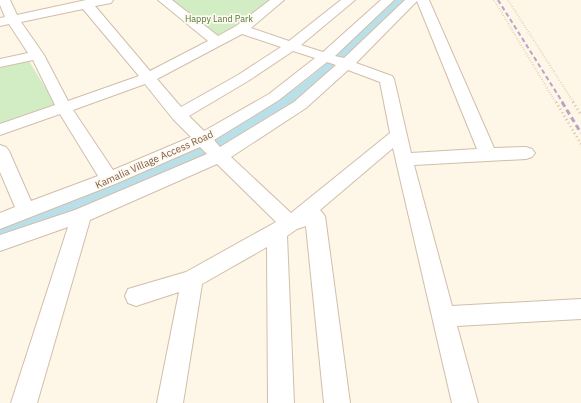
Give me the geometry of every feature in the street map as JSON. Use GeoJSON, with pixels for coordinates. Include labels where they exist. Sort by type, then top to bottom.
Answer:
{"type":"FeatureCollection","features":[{"type":"Feature","properties":{"kind":"street"},"geometry":{"type":"LineString","coordinates":[[7,21],[108,0]]}},
{"type":"Feature","properties":{"kind":"street"},"geometry":{"type":"LineString","coordinates":[[164,0],[216,42]]}},
{"type":"Feature","properties":{"kind":"street"},"geometry":{"type":"LineString","coordinates":[[0,130],[65,109],[148,78],[241,29],[278,0]]}},
{"type":"Feature","properties":{"kind":"street"},"geometry":{"type":"LineString","coordinates":[[179,115],[243,78],[291,46],[349,0]]}},
{"type":"Feature","properties":{"kind":"street","name":"Kamalia Village Access Road"},"geometry":{"type":"LineString","coordinates":[[0,221],[109,179],[203,140],[274,97],[326,57],[388,0]]}},
{"type":"Feature","properties":{"kind":"street"},"geometry":{"type":"LineString","coordinates":[[0,243],[82,215],[219,156],[300,105],[346,64],[412,0]]}},
{"type":"Feature","properties":{"kind":"street"},"geometry":{"type":"LineString","coordinates":[[424,0],[488,154]]}},
{"type":"Feature","properties":{"kind":"street"},"geometry":{"type":"LineString","coordinates":[[5,1],[7,21],[37,55],[65,109],[109,179]]}},
{"type":"Feature","properties":{"kind":"street"},"geometry":{"type":"LineString","coordinates":[[86,4],[179,115],[219,156],[290,224]]}},
{"type":"Feature","properties":{"kind":"street"},"geometry":{"type":"LineString","coordinates":[[241,29],[388,79],[404,160],[465,403]]}},
{"type":"Feature","properties":{"kind":"street"},"geometry":{"type":"LineString","coordinates":[[0,63],[37,55]]}},
{"type":"Feature","properties":{"kind":"street"},"geometry":{"type":"LineString","coordinates":[[280,403],[276,232],[290,224],[399,134]]}},
{"type":"Feature","properties":{"kind":"street"},"geometry":{"type":"LineString","coordinates":[[0,151],[5,173],[26,211]]}},
{"type":"Feature","properties":{"kind":"street"},"geometry":{"type":"LineString","coordinates":[[404,160],[526,153]]}},
{"type":"Feature","properties":{"kind":"street"},"geometry":{"type":"LineString","coordinates":[[24,403],[82,215]]}},
{"type":"Feature","properties":{"kind":"street"},"geometry":{"type":"LineString","coordinates":[[136,296],[192,279],[290,224],[315,216],[337,403]]}},
{"type":"Feature","properties":{"kind":"street"},"geometry":{"type":"LineString","coordinates":[[170,403],[192,279]]}},
{"type":"Feature","properties":{"kind":"street"},"geometry":{"type":"LineString","coordinates":[[443,316],[581,309]]}},
{"type":"Feature","properties":{"kind":"path"},"geometry":{"type":"LineString","coordinates":[[494,0],[581,144]]}},
{"type":"Feature","properties":{"kind":"path"},"geometry":{"type":"LineString","coordinates":[[508,0],[581,115]]}},
{"type":"Feature","properties":{"kind":"green space","name":"Happy Land Park"},"geometry":{"type":"Polygon","coordinates":[[[164,0],[276,0],[217,42],[164,0]]]}},
{"type":"Feature","properties":{"kind":"green space"},"geometry":{"type":"Polygon","coordinates":[[[29,61],[57,107],[0,125],[0,68],[29,61]]]}},
{"type":"Feature","properties":{"kind":"waterway"},"geometry":{"type":"LineString","coordinates":[[0,234],[112,191],[185,160],[255,122],[288,100],[318,77],[401,0]]}},
{"type":"Feature","properties":{"kind":"railway"},"geometry":{"type":"LineString","coordinates":[[498,0],[563,103]]}},
{"type":"Feature","properties":{"kind":"railway"},"geometry":{"type":"LineString","coordinates":[[562,102],[581,133]]}}]}
